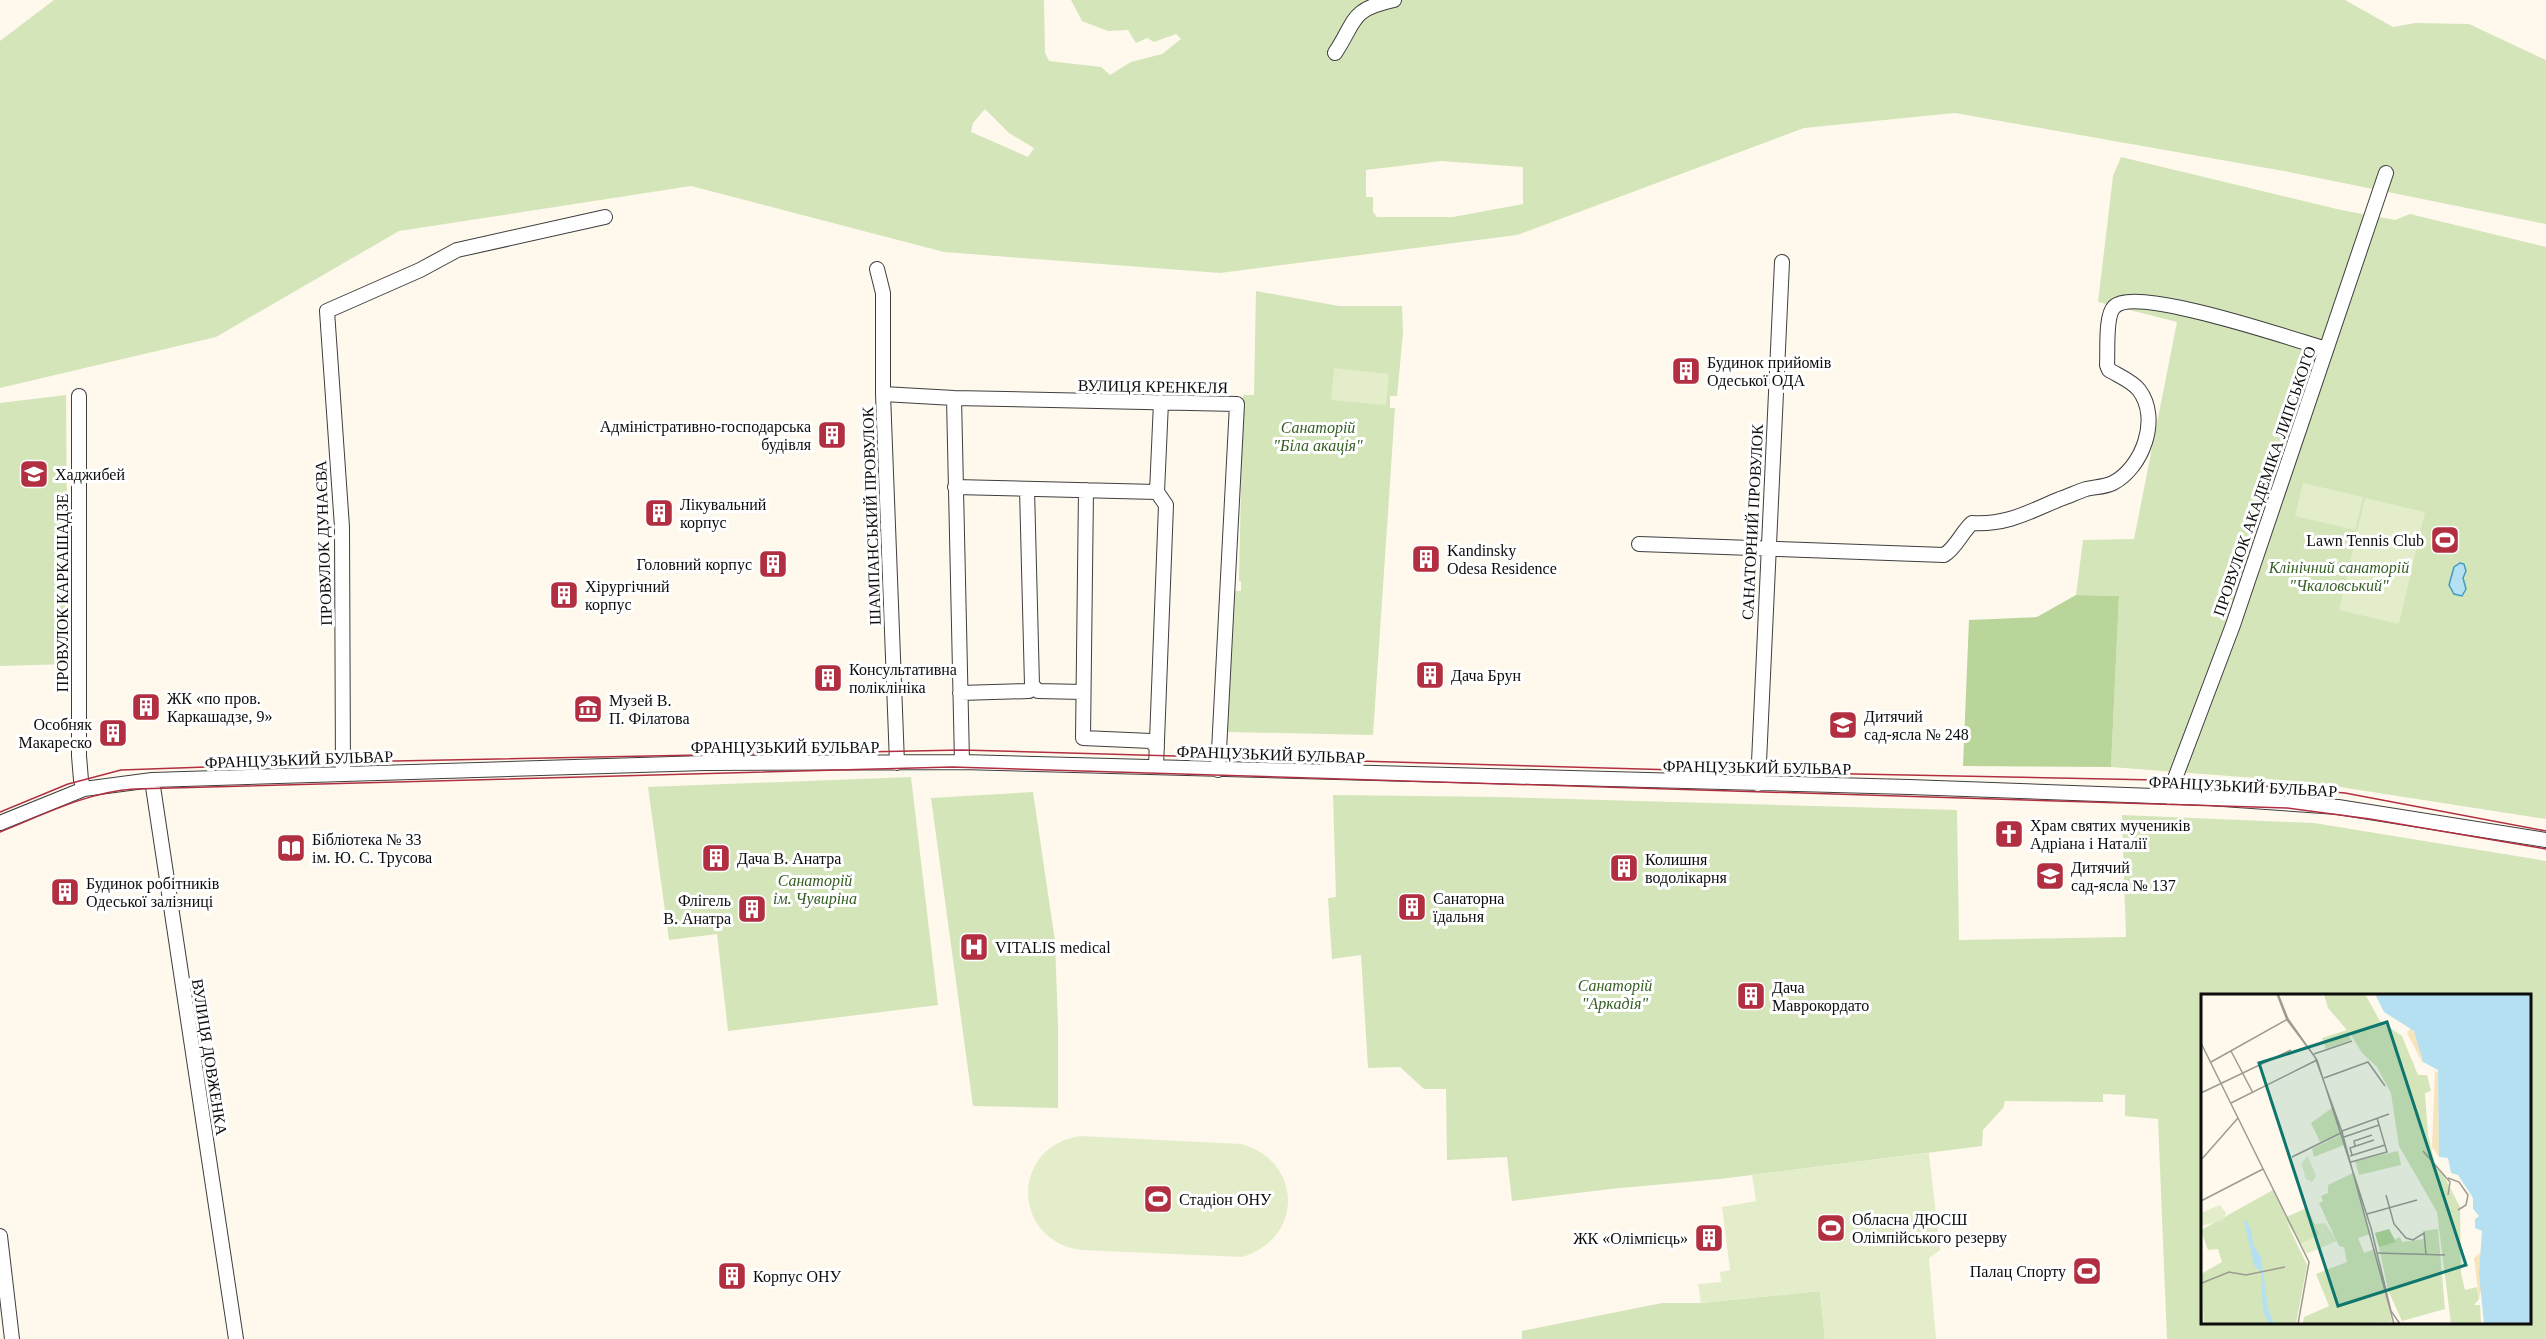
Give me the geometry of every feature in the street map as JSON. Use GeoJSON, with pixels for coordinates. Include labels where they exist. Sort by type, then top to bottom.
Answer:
{"type":"FeatureCollection","features":[{"type":"Feature","properties":{"kind":"street"},"geometry":{"type":"LineString","coordinates":[[1335,53],[1347,28],[1358,14],[1376,4],[1394,0]]}},
{"type":"Feature","properties":{"kind":"street","name":"ПРОВУЛОК АКАДЕМІКА ЛИПСЬКОГО"},"geometry":{"type":"LineString","coordinates":[[2168,797],[2233,626],[2386,173]]}},
{"type":"Feature","properties":{"kind":"street","name":"ПРОВУЛОК ДУНАЄВА"},"geometry":{"type":"LineString","coordinates":[[344,774],[342,527],[327,310],[420,270],[457,250],[604,218]]}},
{"type":"Feature","properties":{"kind":"street","name":"САНАТОРНИЙ ПРОВУЛОК"},"geometry":{"type":"LineString","coordinates":[[1758,784],[1782,262]]}},
{"type":"Feature","properties":{"kind":"street","name":"ШАМПАНСЬКИЙ ПРОВУЛОК"},"geometry":{"type":"LineString","coordinates":[[877,269],[883,293],[883,394],[897,763]]}},
{"type":"Feature","properties":{"kind":"street"},"geometry":{"type":"LineString","coordinates":[[1639,544],[1944,555],[1952,551],[1966,528],[1972,523],[1992,524],[2015,518],[2085,490],[2111,484],[2130,468],[2142,451],[2148,424],[2143,397],[2139,389],[2109,370],[2107,366],[2109,317],[2119,303],[2146,303],[2207,313],[2326,350]]}},
{"type":"Feature","properties":{"kind":"street","name":"ВУЛИЦЯ КРЕНКЕЛЯ"},"geometry":{"type":"LineString","coordinates":[[883,394],[1236,405],[1218,770]]}},
{"type":"Feature","properties":{"kind":"street","name":"ПРОВУЛОК КАРКАШАДЗЕ"},"geometry":{"type":"LineString","coordinates":[[79,396],[79,756],[84,789]]}},
{"type":"Feature","properties":{"kind":"street"},"geometry":{"type":"LineString","coordinates":[[954,398],[962,762]]}},
{"type":"Feature","properties":{"kind":"street"},"geometry":{"type":"LineString","coordinates":[[1156,767],[1166,505],[1157,492],[1161,402]]}},
{"type":"Feature","properties":{"kind":"street"},"geometry":{"type":"LineString","coordinates":[[955,487],[1157,492]]}},
{"type":"Feature","properties":{"kind":"street"},"geometry":{"type":"LineString","coordinates":[[1027,489],[1034,688]]}},
{"type":"Feature","properties":{"kind":"street"},"geometry":{"type":"LineString","coordinates":[[1086,490],[1083,738],[1151,741],[1157,748]]}},
{"type":"Feature","properties":{"kind":"street"},"geometry":{"type":"LineString","coordinates":[[960,693],[1029,691],[1034,688]]}},
{"type":"Feature","properties":{"kind":"street"},"geometry":{"type":"LineString","coordinates":[[1034,688],[1038,691],[1083,692]]}},
{"type":"Feature","properties":{"kind":"street","name":"ФРАНЦУЗЬКИЙ БУЛЬВАР"},"geometry":{"type":"LineString","coordinates":[[0,823],[84,789],[152,780],[720,762],[962,762],[1909,787],[2168,797],[2338,807],[2546,840]]}},
{"type":"Feature","properties":{"kind":"street","name":"ВУЛИЦЯ ДОВЖЕНКА"},"geometry":{"type":"LineString","coordinates":[[152,780],[236,1339]]}},
{"type":"Feature","properties":{"kind":"street"},"geometry":{"type":"LineString","coordinates":[[0,1236],[12,1339]]}},
{"type":"Feature","properties":{"kind":"green space"},"geometry":{"type":"Polygon","coordinates":[[[54,0],[1044,0],[1045,53],[1049,61],[1101,67],[1110,75],[1131,62],[1162,54],[1181,39],[1176,34],[1154,42],[1147,38],[1136,43],[1128,30],[1108,31],[1082,21],[1071,0],[2345,0],[2393,27],[2415,23],[2469,24],[2546,60],[2546,224],[2289,172],[1955,113],[1804,128],[1517,235],[1220,273],[944,252],[691,186],[399,231],[216,337],[0,388],[0,41],[54,0]],[[985,109],[973,123],[971,132],[1028,157],[1034,148],[1009,133],[985,109]],[[1441,161],[1366,170],[1366,197],[1373,197],[1373,212],[1377,217],[1453,217],[1523,204],[1523,167],[1441,161]]]}},
{"type":"Feature","properties":{"kind":"green space","name":"Клінічний санаторій \"Чкаловський\""},"geometry":{"type":"Polygon","coordinates":[[[2121,157],[2341,210],[2395,220],[2410,214],[2546,247],[2546,819],[2308,782],[2111,767],[2119,596],[2076,595],[2083,540],[2134,539],[2177,322],[2098,302],[2113,176],[2121,157]]]}},
{"type":"Feature","properties":{"kind":"green space","name":"Санаторій \"Біла акація\""},"geometry":{"type":"Polygon","coordinates":[[[1256,291],[1339,306],[1402,306],[1403,333],[1397,396],[1390,396],[1390,408],[1395,408],[1373,735],[1228,732],[1231,591],[1241,591],[1241,581],[1239,581],[1243,395],[1254,395],[1256,291]]]}},
{"type":"Feature","properties":{"kind":"green space"},"geometry":{"type":"Polygon","coordinates":[[[1334,368],[1389,374],[1386,405],[1331,400],[1334,368]]]}},
{"type":"Feature","properties":{"kind":"green space"},"geometry":{"type":"Polygon","coordinates":[[[66,395],[68,664],[0,666],[0,403],[66,395]]]}},
{"type":"Feature","properties":{"kind":"green space"},"geometry":{"type":"Polygon","coordinates":[[[2303,483],[2363,497],[2355,530],[2295,516],[2303,483]]]}},
{"type":"Feature","properties":{"kind":"green space"},"geometry":{"type":"Polygon","coordinates":[[[2365,498],[2425,512],[2399,624],[2339,610],[2365,498]]]}},
{"type":"Feature","properties":{"kind":"green space"},"geometry":{"type":"Polygon","coordinates":[[[2076,595],[2119,596],[2111,767],[1963,766],[1969,620],[2037,617],[2076,595]]]}},
{"type":"Feature","properties":{"kind":"green space","name":"Санаторій ім. Чувиріна"},"geometry":{"type":"Polygon","coordinates":[[[911,777],[938,1005],[728,1031],[717,934],[669,940],[648,787],[911,777]]]}},
{"type":"Feature","properties":{"kind":"green space"},"geometry":{"type":"Polygon","coordinates":[[[1033,792],[1055,941],[1058,1108],[973,1106],[931,798],[1033,792]]]}},
{"type":"Feature","properties":{"kind":"green space","name":"Санаторій \"Аркадія\""},"geometry":{"type":"Polygon","coordinates":[[[1333,795],[1499,797],[1957,810],[1959,940],[2126,937],[2122,815],[2314,823],[2546,861],[2546,1339],[2167,1339],[2158,1119],[2125,1116],[2125,1095],[2103,1094],[2103,1102],[2005,1101],[2003,1108],[1983,1130],[1982,1146],[1720,1179],[1512,1201],[1507,1157],[1447,1160],[1446,1089],[1424,1089],[1400,1067],[1368,1068],[1361,955],[1332,959],[1328,898],[1336,897],[1333,795]]]}},
{"type":"Feature","properties":{"kind":"green space","name":"Стадіон ОНУ"},"geometry":{"type":"Polygon","coordinates":[[[1080,1136],[1241,1144],[1261,1153],[1276,1166],[1285,1182],[1288,1200],[1285,1218],[1277,1234],[1262,1248],[1242,1257],[1082,1250],[1059,1243],[1042,1230],[1032,1213],[1028,1194],[1031,1175],[1041,1157],[1057,1144],[1080,1136]]]}},
{"type":"Feature","properties":{"kind":"green space","name":"Обласна ДЮСШ Олімпійського резерву"},"geometry":{"type":"Polygon","coordinates":[[[1929,1153],[1940,1250],[1929,1258],[1936,1339],[1825,1339],[1820,1291],[1701,1303],[1698,1284],[1721,1282],[1720,1272],[1730,1270],[1722,1207],[1756,1201],[1752,1175],[1929,1153]]]}},
{"type":"Feature","properties":{"kind":"green space"},"geometry":{"type":"Polygon","coordinates":[[[1820,1291],[1825,1339],[1522,1339],[1522,1331],[1662,1303],[1701,1303],[1820,1291]]]}},
{"type":"Feature","properties":{"kind":"water"},"geometry":{"type":"Polygon","coordinates":[[[2460,563],[2464,564],[2466,571],[2463,578],[2466,589],[2462,596],[2454,594],[2449,585],[2454,567],[2460,563]]]}},
{"type":"Feature","properties":{"kind":"tram line"},"geometry":{"type":"LineString","coordinates":[[0,812],[68,784],[121,770],[344,762],[962,750],[1749,772],[2206,781],[2345,793],[2546,831]]}},
{"type":"Feature","properties":{"kind":"tram line"},"geometry":{"type":"LineString","coordinates":[[0,832],[82,799],[134,789],[952,767],[2287,808],[2370,819],[2546,849]]}},
{"type":"Feature","properties":{"kind":"place","name":"Будинок прийомів Одеської ОДА"},"geometry":{"type":"Point","coordinates":[1686,371]}},
{"type":"Feature","properties":{"kind":"place","name":"Адміністративно-господарська будівля"},"geometry":{"type":"Point","coordinates":[832,435]}},
{"type":"Feature","properties":{"kind":"place","name":"Хаджибей"},"geometry":{"type":"Point","coordinates":[34,474]}},
{"type":"Feature","properties":{"kind":"place","name":"Лікувальний корпус"},"geometry":{"type":"Point","coordinates":[659,513]}},
{"type":"Feature","properties":{"kind":"place","name":"Lawn Tennis Club"},"geometry":{"type":"Point","coordinates":[2445,540]}},
{"type":"Feature","properties":{"kind":"place","name":"Kandinsky Odesa Residence"},"geometry":{"type":"Point","coordinates":[1426,559]}},
{"type":"Feature","properties":{"kind":"place","name":"Головний корпус"},"geometry":{"type":"Point","coordinates":[773,564]}},
{"type":"Feature","properties":{"kind":"place","name":"Хірургічний корпус"},"geometry":{"type":"Point","coordinates":[564,595]}},
{"type":"Feature","properties":{"kind":"place","name":"Дача Брун"},"geometry":{"type":"Point","coordinates":[1430,675]}},
{"type":"Feature","properties":{"kind":"place","name":"Консультативна поліклініка"},"geometry":{"type":"Point","coordinates":[828,678]}},
{"type":"Feature","properties":{"kind":"place","name":"ЖК «по пров. Каркашадзе, 9»"},"geometry":{"type":"Point","coordinates":[146,707]}},
{"type":"Feature","properties":{"kind":"place","name":"Музей В. П. Філатова"},"geometry":{"type":"Point","coordinates":[588,709]}},
{"type":"Feature","properties":{"kind":"place","name":"Дитячий сад-ясла № 248"},"geometry":{"type":"Point","coordinates":[1843,725]}},
{"type":"Feature","properties":{"kind":"place","name":"Особняк Макареско"},"geometry":{"type":"Point","coordinates":[113,733]}},
{"type":"Feature","properties":{"kind":"place","name":"Храм святих мучеників Адріана і Наталії"},"geometry":{"type":"Point","coordinates":[2009,834]}},
{"type":"Feature","properties":{"kind":"place","name":"Бібліотека № 33 ім. Ю. С. Трусова"},"geometry":{"type":"Point","coordinates":[291,848]}},
{"type":"Feature","properties":{"kind":"place","name":"Дача В. Анатра"},"geometry":{"type":"Point","coordinates":[716,858]}},
{"type":"Feature","properties":{"kind":"place","name":"Колишня водолікарня"},"geometry":{"type":"Point","coordinates":[1624,868]}},
{"type":"Feature","properties":{"kind":"place","name":"Дитячий сад-ясла № 137"},"geometry":{"type":"Point","coordinates":[2050,876]}},
{"type":"Feature","properties":{"kind":"place","name":"Будинок робітників Одеської залізниці"},"geometry":{"type":"Point","coordinates":[65,892]}},
{"type":"Feature","properties":{"kind":"place","name":"Санаторна їдальня"},"geometry":{"type":"Point","coordinates":[1412,907]}},
{"type":"Feature","properties":{"kind":"place","name":"Флігель В. Анатра"},"geometry":{"type":"Point","coordinates":[752,909]}},
{"type":"Feature","properties":{"kind":"place","name":"VITALIS medical"},"geometry":{"type":"Point","coordinates":[974,947]}},
{"type":"Feature","properties":{"kind":"place","name":"Дача Маврокордато"},"geometry":{"type":"Point","coordinates":[1751,996]}},
{"type":"Feature","properties":{"kind":"place","name":"Стадіон ОНУ"},"geometry":{"type":"Point","coordinates":[1158,1199]}},
{"type":"Feature","properties":{"kind":"place","name":"Обласна ДЮСШ Олімпійського резерву"},"geometry":{"type":"Point","coordinates":[1831,1228]}},
{"type":"Feature","properties":{"kind":"place","name":"ЖК «Олімпієць»"},"geometry":{"type":"Point","coordinates":[1709,1238]}},
{"type":"Feature","properties":{"kind":"place","name":"Палац Спорту"},"geometry":{"type":"Point","coordinates":[2087,1271]}},
{"type":"Feature","properties":{"kind":"place","name":"Корпус ОНУ"},"geometry":{"type":"Point","coordinates":[732,1276]}}]}
